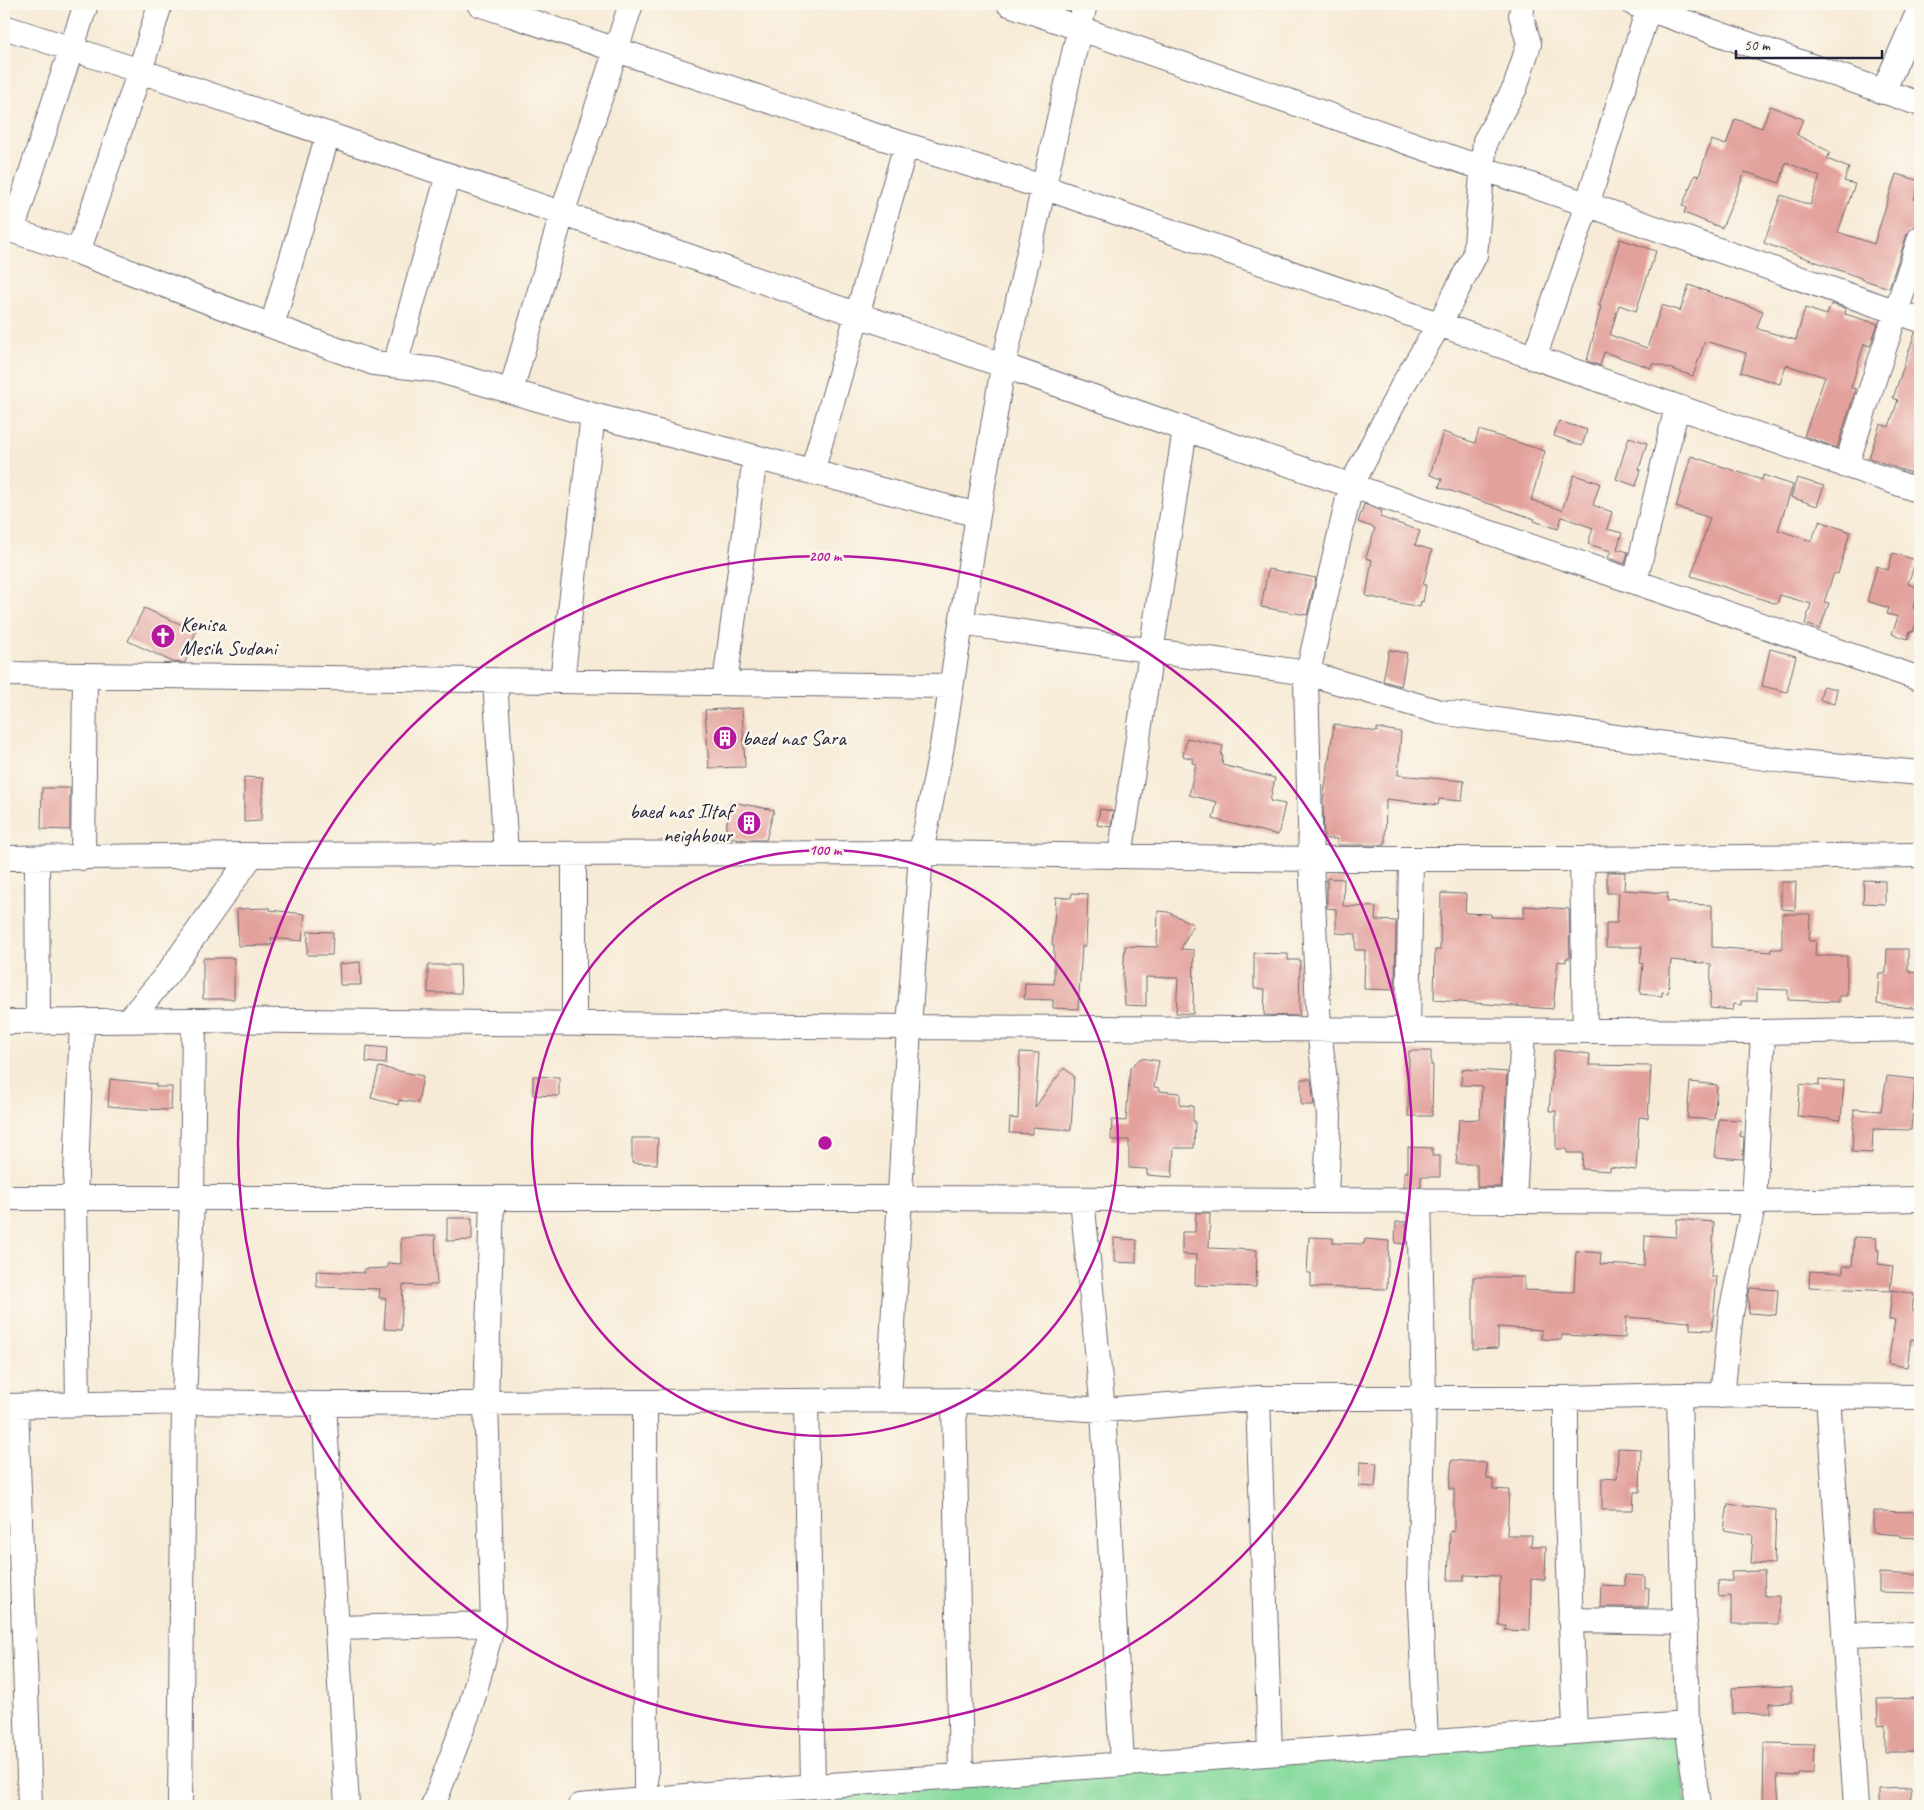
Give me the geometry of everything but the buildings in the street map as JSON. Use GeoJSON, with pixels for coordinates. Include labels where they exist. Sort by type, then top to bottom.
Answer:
{"type":"FeatureCollection","features":[{"type":"Feature","properties":{"kind":"street"},"geometry":{"type":"LineString","coordinates":[[86,4],[72,50],[8,230],[78,252],[374,363],[437,370],[593,415],[978,515]]}},
{"type":"Feature","properties":{"kind":"street"},"geometry":{"type":"LineString","coordinates":[[78,252],[140,70],[160,4]]}},
{"type":"Feature","properties":{"kind":"street"},"geometry":{"type":"LineString","coordinates":[[479,4],[844,126],[1043,187],[1920,492]]}},
{"type":"Feature","properties":{"kind":"street"},"geometry":{"type":"LineString","coordinates":[[511,391],[562,214],[631,4]]}},
{"type":"Feature","properties":{"kind":"street"},"geometry":{"type":"LineString","coordinates":[[1009,4],[1920,320]]}},
{"type":"Feature","properties":{"kind":"street"},"geometry":{"type":"LineString","coordinates":[[889,1401],[909,1027],[921,854],[942,746],[1003,367],[1085,4]]}},
{"type":"Feature","properties":{"kind":"street"},"geometry":{"type":"LineString","coordinates":[[1326,1200],[1329,1116],[1319,1030],[1311,859],[1306,681],[1351,486],[1404,383],[1439,325],[1475,255],[1485,141],[1515,88],[1529,44],[1521,15],[1523,4]]}},
{"type":"Feature","properties":{"kind":"street"},"geometry":{"type":"LineString","coordinates":[[1534,358],[1587,205],[1640,6],[1920,104]]}},
{"type":"Feature","properties":{"kind":"street"},"geometry":{"type":"LineString","coordinates":[[1884,92],[1920,8]]}},
{"type":"Feature","properties":{"kind":"street"},"geometry":{"type":"LineString","coordinates":[[4,27],[140,70],[724,268],[1003,367],[1920,679]]}},
{"type":"Feature","properties":{"kind":"street"},"geometry":{"type":"LineString","coordinates":[[272,326],[328,134]]}},
{"type":"Feature","properties":{"kind":"street"},"geometry":{"type":"LineString","coordinates":[[812,472],[906,145]]}},
{"type":"Feature","properties":{"kind":"street"},"geometry":{"type":"LineString","coordinates":[[395,365],[448,175]]}},
{"type":"Feature","properties":{"kind":"street"},"geometry":{"type":"LineString","coordinates":[[1846,466],[1920,238]]}},
{"type":"Feature","properties":{"kind":"street"},"geometry":{"type":"LineString","coordinates":[[1635,582],[1677,407]]}},
{"type":"Feature","properties":{"kind":"street"},"geometry":{"type":"LineString","coordinates":[[562,681],[593,415]]}},
{"type":"Feature","properties":{"kind":"street"},"geometry":{"type":"LineString","coordinates":[[1120,856],[1185,429]]}},
{"type":"Feature","properties":{"kind":"street"},"geometry":{"type":"LineString","coordinates":[[725,683],[755,457]]}},
{"type":"Feature","properties":{"kind":"street"},"geometry":{"type":"LineString","coordinates":[[961,623],[1308,673],[1440,712],[1787,760],[1920,773]]}},
{"type":"Feature","properties":{"kind":"street"},"geometry":{"type":"LineString","coordinates":[[4,674],[951,686]]}},
{"type":"Feature","properties":{"kind":"street"},"geometry":{"type":"LineString","coordinates":[[82,858],[85,675]]}},
{"type":"Feature","properties":{"kind":"street"},"geometry":{"type":"LineString","coordinates":[[496,680],[506,854]]}},
{"type":"Feature","properties":{"kind":"street"},"geometry":{"type":"LineString","coordinates":[[574,854],[574,1024]]}},
{"type":"Feature","properties":{"kind":"street"},"geometry":{"type":"LineString","coordinates":[[4,858],[252,855],[921,854],[1311,859],[1582,859],[1920,855]]}},
{"type":"Feature","properties":{"kind":"street"},"geometry":{"type":"LineString","coordinates":[[130,1019],[168,973],[252,855]]}},
{"type":"Feature","properties":{"kind":"street"},"geometry":{"type":"LineString","coordinates":[[37,859],[38,1022]]}},
{"type":"Feature","properties":{"kind":"street"},"geometry":{"type":"LineString","coordinates":[[1408,1030],[1411,859]]}},
{"type":"Feature","properties":{"kind":"street"},"geometry":{"type":"LineString","coordinates":[[1582,859],[1585,1031]]}},
{"type":"Feature","properties":{"kind":"street"},"geometry":{"type":"LineString","coordinates":[[4,1022],[130,1019],[909,1027],[1763,1032],[1920,1029]]}},
{"type":"Feature","properties":{"kind":"street"},"geometry":{"type":"LineString","coordinates":[[180,1806],[184,1402],[192,1199],[194,1020]]}},
{"type":"Feature","properties":{"kind":"street"},"geometry":{"type":"LineString","coordinates":[[78,1404],[75,1199],[82,1021]]}},
{"type":"Feature","properties":{"kind":"street"},"geometry":{"type":"LineString","coordinates":[[1514,1201],[1523,1031]]}},
{"type":"Feature","properties":{"kind":"street"},"geometry":{"type":"LineString","coordinates":[[1722,1396],[1731,1313],[1754,1202],[1763,1032]]}},
{"type":"Feature","properties":{"kind":"street"},"geometry":{"type":"LineString","coordinates":[[4,1198],[900,1198],[1754,1202],[1920,1199]]}},
{"type":"Feature","properties":{"kind":"street"},"geometry":{"type":"LineString","coordinates":[[433,1806],[471,1705],[493,1624],[486,1403],[492,1198]]}},
{"type":"Feature","properties":{"kind":"street"},"geometry":{"type":"LineString","coordinates":[[1082,1199],[1103,1410],[1122,1764]]}},
{"type":"Feature","properties":{"kind":"street"},"geometry":{"type":"LineString","coordinates":[[1419,1200],[1424,1397],[1419,1585],[1426,1742]]}},
{"type":"Feature","properties":{"kind":"street"},"geometry":{"type":"LineString","coordinates":[[1678,1395],[1687,1724],[1698,1806]]}},
{"type":"Feature","properties":{"kind":"street"},"geometry":{"type":"LineString","coordinates":[[30,1806],[10,1406],[184,1402],[324,1404],[954,1400],[1103,1410],[1258,1398],[1566,1398],[1678,1395],[1920,1397]]}},
{"type":"Feature","properties":{"kind":"street"},"geometry":{"type":"LineString","coordinates":[[1828,1396],[1856,1806]]}},
{"type":"Feature","properties":{"kind":"street"},"geometry":{"type":"LineString","coordinates":[[1258,1398],[1270,1754]]}},
{"type":"Feature","properties":{"kind":"street"},"geometry":{"type":"LineString","coordinates":[[1566,1398],[1566,1486],[1575,1732]]}},
{"type":"Feature","properties":{"kind":"street"},"geometry":{"type":"LineString","coordinates":[[954,1400],[961,1775]]}},
{"type":"Feature","properties":{"kind":"street"},"geometry":{"type":"LineString","coordinates":[[806,1401],[813,1786]]}},
{"type":"Feature","properties":{"kind":"street"},"geometry":{"type":"LineString","coordinates":[[646,1402],[646,1800]]}},
{"type":"Feature","properties":{"kind":"street"},"geometry":{"type":"LineString","coordinates":[[324,1404],[347,1806]]}},
{"type":"Feature","properties":{"kind":"street"},"geometry":{"type":"LineString","coordinates":[[1570,1620],[1684,1622]]}},
{"type":"Feature","properties":{"kind":"street"},"geometry":{"type":"LineString","coordinates":[[337,1628],[493,1624]]}},
{"type":"Feature","properties":{"kind":"street"},"geometry":{"type":"LineString","coordinates":[[1844,1635],[1920,1633]]}},
{"type":"Feature","properties":{"kind":"street"},"geometry":{"type":"LineString","coordinates":[[580,1806],[646,1800],[718,1799],[813,1786],[1687,1724]]}},
{"type":"Feature","properties":{"kind":"green space"},"geometry":{"type":"Polygon","coordinates":[[[1675,1725],[1686,1806],[727,1806],[727,1805],[1675,1725]]]}},
{"type":"Feature","properties":{"kind":"place","name":"Kenisa Mesih Sudani"},"geometry":{"type":"Point","coordinates":[163,636]}},
{"type":"Feature","properties":{"kind":"place","name":"baed nas Sara"},"geometry":{"type":"Point","coordinates":[725,738]}},
{"type":"Feature","properties":{"kind":"place","name":"baed nas Iltaf neighbour"},"geometry":{"type":"Point","coordinates":[749,823]}}]}
